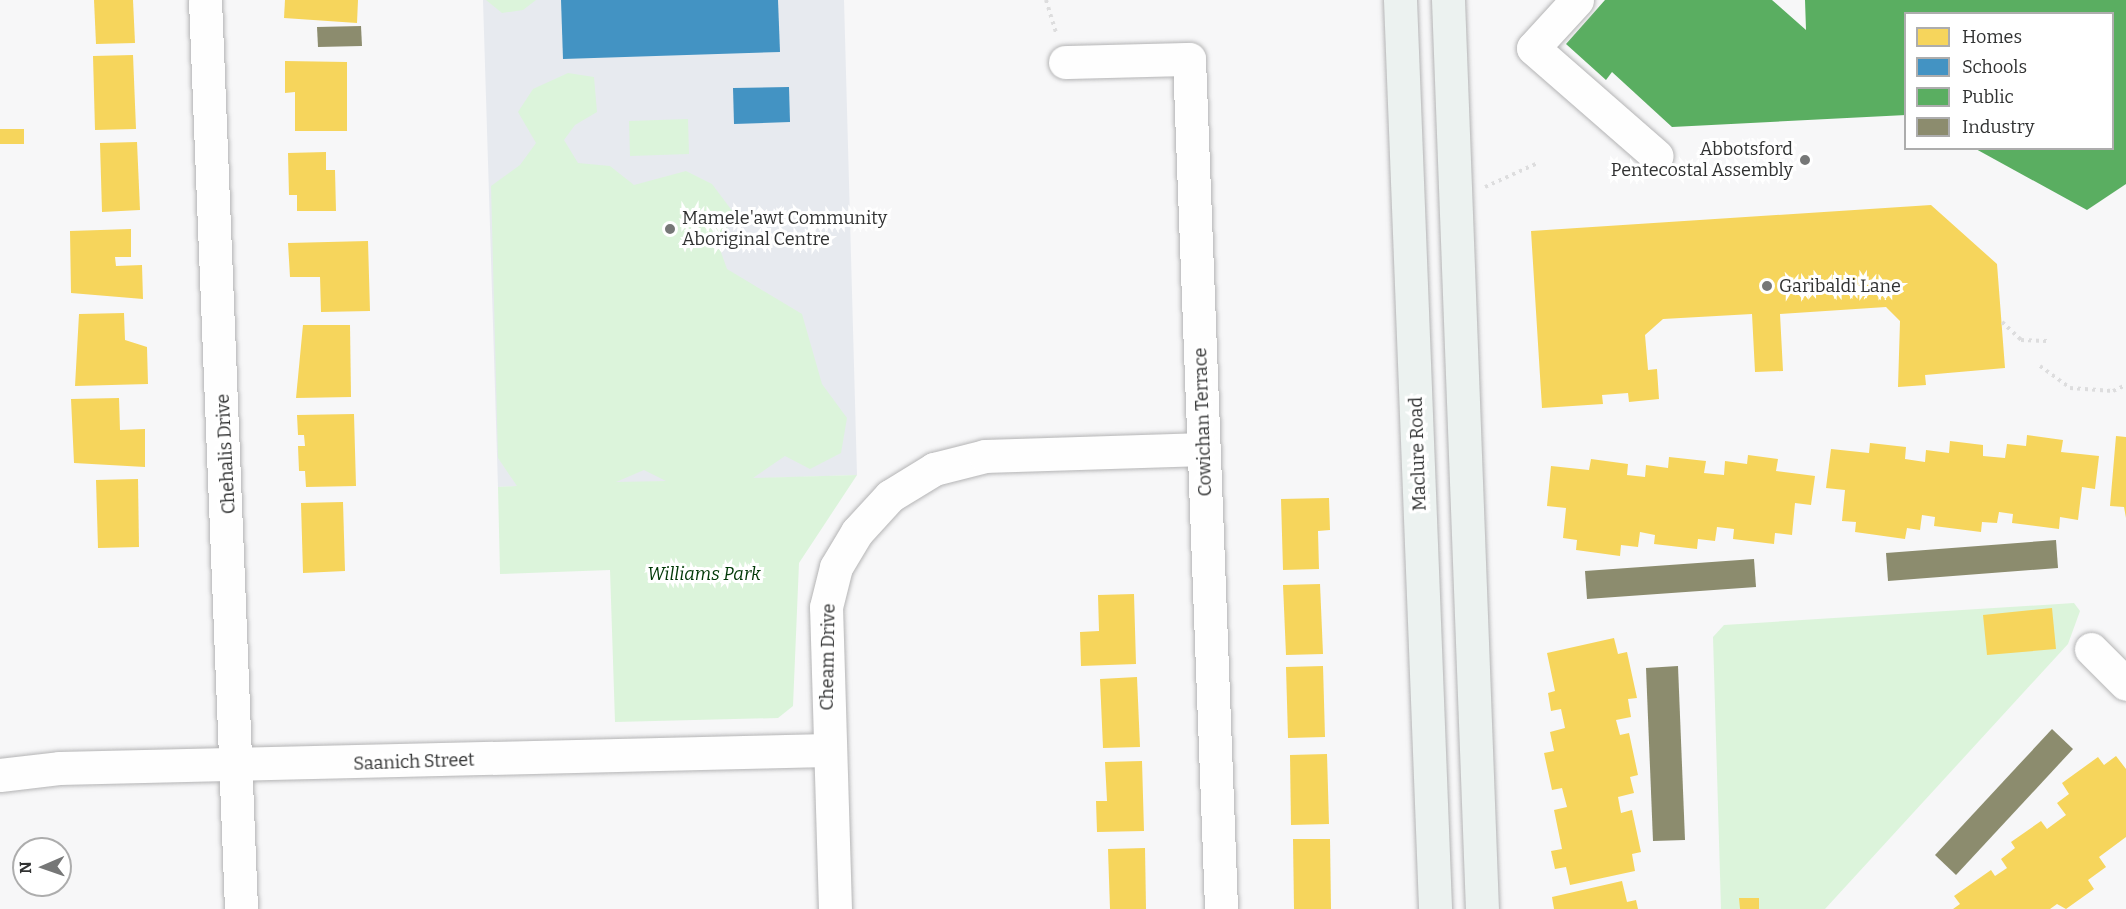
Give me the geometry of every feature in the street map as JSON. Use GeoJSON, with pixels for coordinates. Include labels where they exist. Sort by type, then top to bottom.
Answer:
{"type":"FeatureCollection","features":[{"type":"Feature","properties":{"kind":"main road","name":"Maclure Road"},"geometry":{"type":"LineString","coordinates":[[1400,0],[1435,909]]}},
{"type":"Feature","properties":{"kind":"main road"},"geometry":{"type":"LineString","coordinates":[[1448,0],[1482,909]]}},
{"type":"Feature","properties":{"kind":"street","name":"Chehalis Drive"},"geometry":{"type":"LineString","coordinates":[[205,0],[238,766],[241,909]]}},
{"type":"Feature","properties":{"kind":"street"},"geometry":{"type":"LineString","coordinates":[[1577,0],[1533,48],[1657,156]]}},
{"type":"Feature","properties":{"kind":"street","name":"Cowichan Terrace"},"geometry":{"type":"LineString","coordinates":[[1065,62],[1189,59],[1221,909]]}},
{"type":"Feature","properties":{"kind":"street","name":"Cheam Drive"},"geometry":{"type":"LineString","coordinates":[[835,909],[828,750],[826,607],[836,567],[857,532],[890,496],[934,469],[985,456],[1204,449]]}},
{"type":"Feature","properties":{"kind":"street"},"geometry":{"type":"LineString","coordinates":[[2091,649],[2126,684]]}},
{"type":"Feature","properties":{"kind":"street","name":"Saanich Street"},"geometry":{"type":"LineString","coordinates":[[0,776],[59,768],[238,766],[828,750]]}},
{"type":"Feature","properties":{"kind":"path"},"geometry":{"type":"LineString","coordinates":[[1457,200],[1538,163]]}},
{"type":"Feature","properties":{"kind":"path"},"geometry":{"type":"LineString","coordinates":[[2002,322],[2021,340],[2047,341]]}},
{"type":"Feature","properties":{"kind":"path"},"geometry":{"type":"LineString","coordinates":[[2040,366],[2070,388],[2113,391],[2126,385]]}},
{"type":"Feature","properties":{"kind":"shaded area","name":"Mamele'awt Community Aboriginal Centre"},"geometry":{"type":"Polygon","coordinates":[[[483,0],[844,0],[857,475],[498,487],[483,0]]]}},
{"type":"Feature","properties":{"kind":"green space"},"geometry":{"type":"Polygon","coordinates":[[[486,0],[536,0],[523,10],[502,13],[486,0]]]}},
{"type":"Feature","properties":{"kind":"green space","name":"Williams Park"},"geometry":{"type":"Polygon","coordinates":[[[568,73],[594,77],[597,112],[575,125],[564,140],[578,163],[610,166],[634,185],[686,171],[712,184],[736,216],[717,241],[727,269],[802,314],[822,384],[847,418],[841,453],[810,469],[785,456],[753,478],[857,475],[799,563],[793,706],[778,718],[615,722],[610,570],[500,574],[498,487],[517,486],[498,458],[491,186],[520,165],[536,143],[518,112],[533,89],[568,73]],[[644,470],[616,482],[666,481],[644,470]]]}},
{"type":"Feature","properties":{"kind":"green space"},"geometry":{"type":"Polygon","coordinates":[[[688,119],[689,154],[630,156],[629,121],[688,119]]]}},
{"type":"Feature","properties":{"kind":"green space"},"geometry":{"type":"Polygon","coordinates":[[[2074,603],[2080,611],[2068,644],[1825,909],[1721,909],[1713,637],[1724,625],[2074,603]]]}},
{"type":"Feature","properties":{"kind":"building: Homes"},"geometry":{"type":"Polygon","coordinates":[[[94,0],[133,0],[135,43],[96,44],[94,0]]]}},
{"type":"Feature","properties":{"kind":"building: Homes"},"geometry":{"type":"Polygon","coordinates":[[[285,0],[358,0],[357,23],[284,18],[285,0]]]}},
{"type":"Feature","properties":{"kind":"building: Homes"},"geometry":{"type":"Polygon","coordinates":[[[133,55],[136,129],[95,130],[93,56],[133,55]]]}},
{"type":"Feature","properties":{"kind":"building: Homes"},"geometry":{"type":"Polygon","coordinates":[[[285,61],[347,62],[347,131],[295,131],[295,92],[285,93],[285,61]]]}},
{"type":"Feature","properties":{"kind":"building: Homes"},"geometry":{"type":"Polygon","coordinates":[[[0,129],[24,129],[24,144],[0,144],[0,129]]]}},
{"type":"Feature","properties":{"kind":"building: Homes"},"geometry":{"type":"Polygon","coordinates":[[[137,142],[140,210],[102,212],[100,143],[137,142]]]}},
{"type":"Feature","properties":{"kind":"building: Homes"},"geometry":{"type":"Polygon","coordinates":[[[326,152],[326,170],[335,170],[336,211],[297,211],[297,195],[289,195],[288,153],[326,152]]]}},
{"type":"Feature","properties":{"kind":"building: Homes","name":"Garibaldi Lane"},"geometry":{"type":"Polygon","coordinates":[[[1931,205],[1997,264],[2005,368],[1925,375],[1926,385],[1898,387],[1900,321],[1886,307],[1780,314],[1783,371],[1755,372],[1752,314],[1663,319],[1645,335],[1648,370],[1657,369],[1659,399],[1629,402],[1628,393],[1602,395],[1603,404],[1542,408],[1531,231],[1931,205]]]}},
{"type":"Feature","properties":{"kind":"building: Homes"},"geometry":{"type":"Polygon","coordinates":[[[131,229],[131,257],[115,257],[116,266],[142,265],[143,299],[71,293],[70,231],[131,229]]]}},
{"type":"Feature","properties":{"kind":"building: Homes"},"geometry":{"type":"Polygon","coordinates":[[[368,241],[370,311],[321,312],[320,277],[290,277],[288,243],[368,241]]]}},
{"type":"Feature","properties":{"kind":"building: Homes"},"geometry":{"type":"Polygon","coordinates":[[[124,313],[125,340],[147,347],[148,384],[75,386],[79,314],[124,313]]]}},
{"type":"Feature","properties":{"kind":"building: Homes"},"geometry":{"type":"Polygon","coordinates":[[[303,325],[350,325],[351,397],[296,398],[303,325]]]}},
{"type":"Feature","properties":{"kind":"building: Homes"},"geometry":{"type":"Polygon","coordinates":[[[119,398],[120,430],[145,429],[145,467],[74,463],[71,399],[119,398]]]}},
{"type":"Feature","properties":{"kind":"building: Homes"},"geometry":{"type":"Polygon","coordinates":[[[354,414],[356,486],[306,487],[305,471],[299,471],[298,446],[305,446],[304,435],[298,435],[297,415],[354,414]]]}},
{"type":"Feature","properties":{"kind":"building: Homes"},"geometry":{"type":"Polygon","coordinates":[[[2027,435],[2063,440],[2061,452],[2099,456],[2095,489],[2082,487],[2078,520],[2060,517],[2059,529],[2012,523],[2013,514],[1999,512],[1997,523],[1982,522],[1981,532],[1934,526],[1935,517],[1922,515],[1920,530],[1907,528],[1905,539],[1855,532],[1856,522],[1842,521],[1845,490],[1826,488],[1831,449],[1869,453],[1870,443],[1906,447],[1905,459],[1925,462],[1926,450],[1949,453],[1950,441],[1983,445],[1983,456],[2005,458],[2007,444],[2026,446],[2027,435]]]}},
{"type":"Feature","properties":{"kind":"building: Homes"},"geometry":{"type":"Polygon","coordinates":[[[2116,436],[2126,437],[2126,518],[2124,507],[2110,506],[2116,436]]]}},
{"type":"Feature","properties":{"kind":"building: Homes"},"geometry":{"type":"Polygon","coordinates":[[[1748,455],[1778,459],[1776,471],[1815,476],[1811,505],[1795,503],[1792,535],[1775,533],[1774,544],[1733,539],[1734,529],[1717,527],[1715,541],[1698,539],[1697,549],[1654,544],[1655,535],[1640,532],[1638,547],[1621,545],[1620,556],[1576,550],[1577,540],[1563,538],[1566,508],[1547,506],[1551,466],[1589,470],[1591,459],[1628,464],[1627,475],[1645,477],[1646,465],[1668,468],[1669,457],[1706,461],[1704,473],[1724,475],[1725,461],[1747,464],[1748,455]]]}},
{"type":"Feature","properties":{"kind":"building: Homes"},"geometry":{"type":"Polygon","coordinates":[[[138,479],[139,547],[98,548],[96,480],[138,479]]]}},
{"type":"Feature","properties":{"kind":"building: Homes"},"geometry":{"type":"Polygon","coordinates":[[[1329,498],[1330,530],[1318,531],[1319,569],[1283,570],[1281,499],[1329,498]]]}},
{"type":"Feature","properties":{"kind":"building: Homes"},"geometry":{"type":"Polygon","coordinates":[[[343,502],[345,571],[303,573],[301,503],[343,502]]]}},
{"type":"Feature","properties":{"kind":"building: Homes"},"geometry":{"type":"Polygon","coordinates":[[[1320,584],[1323,654],[1286,655],[1283,585],[1320,584]]]}},
{"type":"Feature","properties":{"kind":"building: Homes"},"geometry":{"type":"Polygon","coordinates":[[[1134,594],[1136,664],[1081,666],[1080,632],[1099,631],[1098,595],[1134,594]]]}},
{"type":"Feature","properties":{"kind":"building: Homes"},"geometry":{"type":"Polygon","coordinates":[[[2052,608],[2056,649],[1987,655],[1983,615],[2052,608]]]}},
{"type":"Feature","properties":{"kind":"building: Homes"},"geometry":{"type":"Polygon","coordinates":[[[1614,638],[1618,654],[1627,652],[1637,698],[1628,699],[1631,717],[1616,720],[1620,735],[1629,733],[1638,775],[1630,777],[1634,793],[1618,797],[1621,813],[1632,810],[1641,852],[1632,854],[1635,871],[1570,885],[1566,867],[1555,869],[1551,851],[1562,849],[1554,810],[1567,807],[1562,788],[1552,790],[1544,753],[1554,751],[1550,732],[1565,728],[1561,709],[1551,711],[1548,693],[1555,691],[1547,653],[1614,638]]]}},
{"type":"Feature","properties":{"kind":"building: Homes"},"geometry":{"type":"Polygon","coordinates":[[[1323,666],[1325,737],[1288,738],[1286,667],[1323,666]]]}},
{"type":"Feature","properties":{"kind":"building: Homes"},"geometry":{"type":"Polygon","coordinates":[[[1137,677],[1140,747],[1103,748],[1100,679],[1137,677]]]}},
{"type":"Feature","properties":{"kind":"building: Homes"},"geometry":{"type":"Polygon","coordinates":[[[1327,754],[1329,824],[1291,825],[1290,755],[1327,754]]]}},
{"type":"Feature","properties":{"kind":"building: Homes"},"geometry":{"type":"Polygon","coordinates":[[[2116,756],[2126,769],[2126,837],[2099,857],[2106,867],[2088,880],[2094,889],[2066,909],[2057,904],[2050,909],[1953,909],[1960,904],[1954,896],[1991,870],[1995,876],[2007,868],[2001,859],[2015,848],[2011,842],[2041,821],[2047,829],[2066,815],[2057,803],[2069,794],[2062,783],[2098,757],[2104,765],[2116,756]]]}},
{"type":"Feature","properties":{"kind":"building: Homes"},"geometry":{"type":"Polygon","coordinates":[[[1142,761],[1144,831],[1097,832],[1096,801],[1107,801],[1105,762],[1142,761]]]}},
{"type":"Feature","properties":{"kind":"building: Homes"},"geometry":{"type":"Polygon","coordinates":[[[1293,839],[1330,839],[1331,909],[1294,909],[1293,839]]]}},
{"type":"Feature","properties":{"kind":"building: Homes"},"geometry":{"type":"Polygon","coordinates":[[[1145,848],[1146,909],[1110,909],[1108,849],[1145,848]]]}},
{"type":"Feature","properties":{"kind":"building: Homes"},"geometry":{"type":"Polygon","coordinates":[[[1622,881],[1627,902],[1636,900],[1638,909],[1554,909],[1552,897],[1622,881]]]}},
{"type":"Feature","properties":{"kind":"building: Homes"},"geometry":{"type":"Polygon","coordinates":[[[1739,898],[1759,898],[1759,909],[1740,909],[1739,898]]]}},
{"type":"Feature","properties":{"kind":"building: Schools"},"geometry":{"type":"Polygon","coordinates":[[[561,0],[778,0],[780,52],[563,59],[561,0]]]}},
{"type":"Feature","properties":{"kind":"building: Schools"},"geometry":{"type":"Polygon","coordinates":[[[789,87],[790,122],[734,124],[733,88],[789,87]]]}},
{"type":"Feature","properties":{"kind":"building: Public"},"geometry":{"type":"Polygon","coordinates":[[[1605,0],[1772,0],[1806,30],[1805,0],[2126,0],[2126,184],[2087,210],[1978,150],[2114,150],[2114,12],[1904,12],[1904,115],[1672,127],[1612,72],[1606,80],[1566,44],[1605,0]]]}},
{"type":"Feature","properties":{"kind":"building: Industry"},"geometry":{"type":"Polygon","coordinates":[[[361,26],[362,46],[318,47],[317,27],[361,26]]]}},
{"type":"Feature","properties":{"kind":"building: Industry"},"geometry":{"type":"Polygon","coordinates":[[[2056,540],[2058,568],[1888,581],[1886,553],[2056,540]]]}},
{"type":"Feature","properties":{"kind":"building: Industry"},"geometry":{"type":"Polygon","coordinates":[[[1754,559],[1756,587],[1587,599],[1585,571],[1754,559]]]}},
{"type":"Feature","properties":{"kind":"building: Industry"},"geometry":{"type":"Polygon","coordinates":[[[1678,666],[1685,840],[1653,841],[1646,668],[1678,666]]]}},
{"type":"Feature","properties":{"kind":"building: Industry"},"geometry":{"type":"Polygon","coordinates":[[[2052,729],[2073,749],[1956,875],[1935,855],[2052,729]]]}},
{"type":"Feature","properties":{"kind":"place","name":"Abbotsford Pentecostal Assembly"},"geometry":{"type":"Point","coordinates":[1805,160]}},
{"type":"Feature","properties":{"kind":"place","name":"Mamele'awt Community Aboriginal Centre"},"geometry":{"type":"Point","coordinates":[670,229]}},
{"type":"Feature","properties":{"kind":"place","name":"Garibaldi Lane"},"geometry":{"type":"Point","coordinates":[1767,286]}}]}
